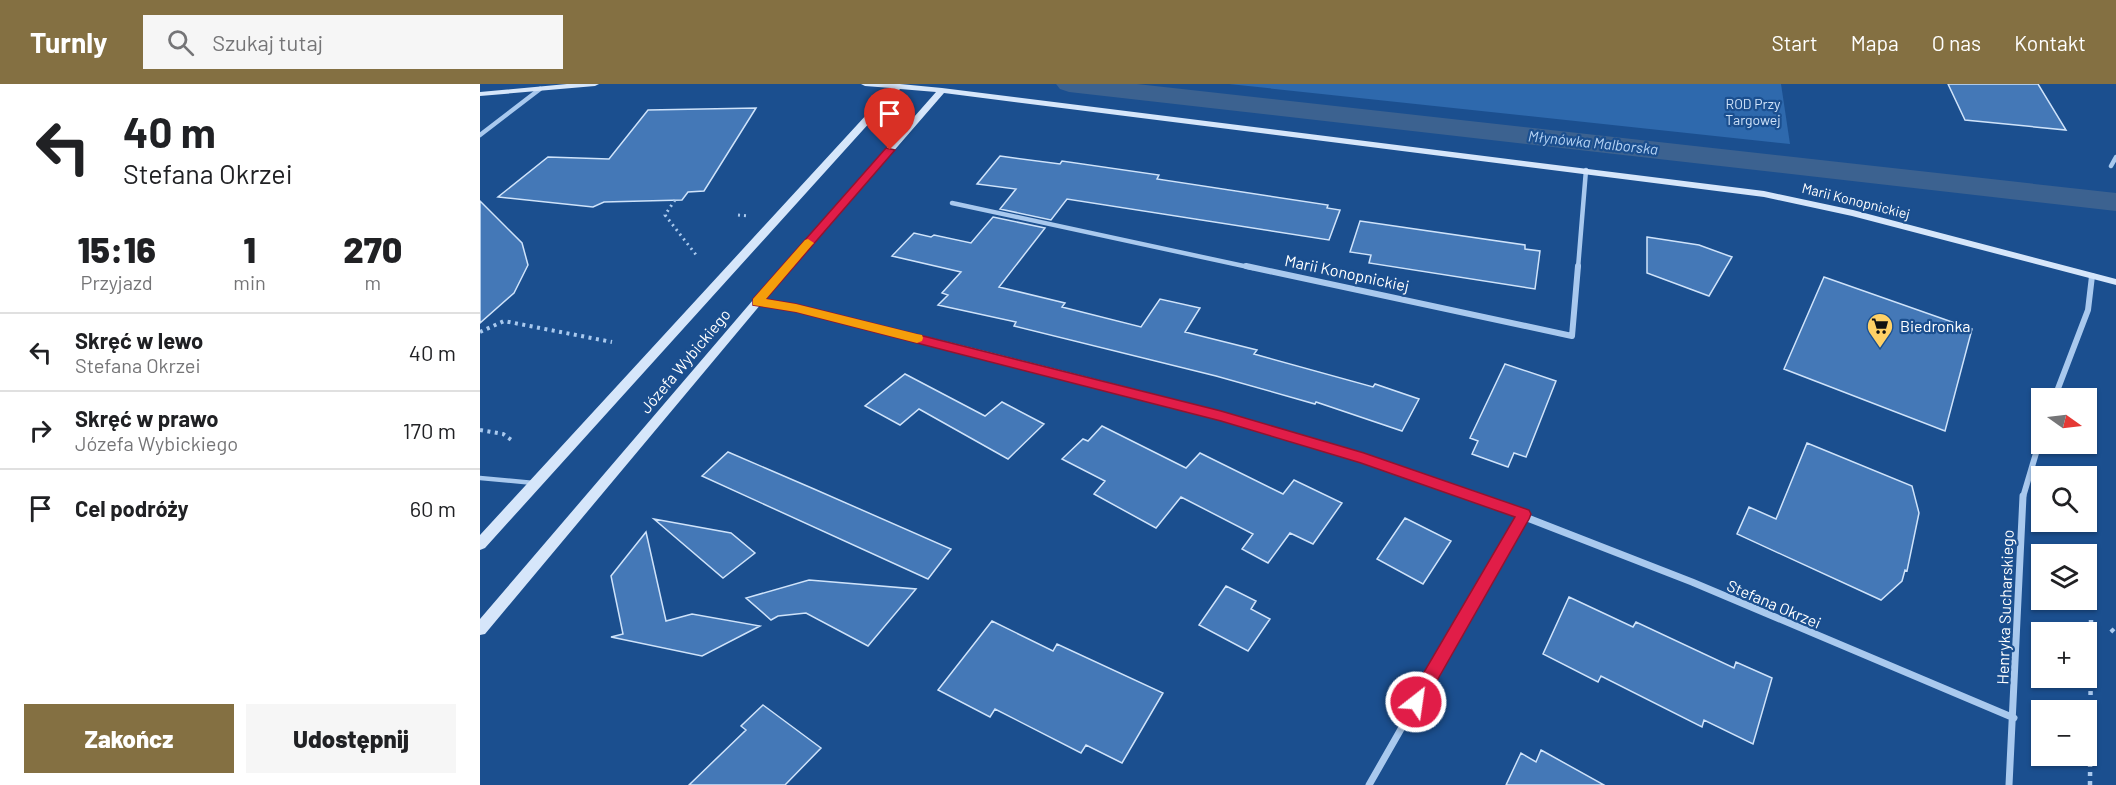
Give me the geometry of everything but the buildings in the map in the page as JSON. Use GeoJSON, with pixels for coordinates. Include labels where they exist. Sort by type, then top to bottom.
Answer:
{"type":"FeatureCollection","features":[{"type":"Feature","properties":{"kind":"street"},"geometry":{"type":"LineString","coordinates":[[480,94],[595,84]]}},
{"type":"Feature","properties":{"kind":"street","name":"Marii Konopnickiej"},"geometry":{"type":"LineString","coordinates":[[866,84],[942,90],[1586,170],[1796,200],[2116,282]]}},
{"type":"Feature","properties":{"kind":"street","name":"Józefa Wybickiego"},"geometry":{"type":"LineString","coordinates":[[480,544],[898,86]]}},
{"type":"Feature","properties":{"kind":"street"},"geometry":{"type":"LineString","coordinates":[[480,135],[507,117],[540,88]]}},
{"type":"Feature","properties":{"kind":"street","name":"Józefa Wybickiego"},"geometry":{"type":"LineString","coordinates":[[480,629],[757,302],[942,90]]}},
{"type":"Feature","properties":{"kind":"street"},"geometry":{"type":"LineString","coordinates":[[2111,166],[2116,157]]}},
{"type":"Feature","properties":{"kind":"street","name":"Marii Konopnickiej"},"geometry":{"type":"LineString","coordinates":[[952,203],[1572,336],[1586,170]]}},
{"type":"Feature","properties":{"kind":"street"},"geometry":{"type":"LineString","coordinates":[[2058,388],[2088,309],[2092,276]]}},
{"type":"Feature","properties":{"kind":"street","name":"Stefana Okrzei"},"geometry":{"type":"LineString","coordinates":[[757,302],[796,308],[1232,419],[1364,458],[1524,514],[2014,718]]}},
{"type":"Feature","properties":{"kind":"street","name":"Henryka Sucharskiego"},"geometry":{"type":"LineString","coordinates":[[2009,785],[2023,494],[2035,454]]}},
{"type":"Feature","properties":{"kind":"street"},"geometry":{"type":"LineString","coordinates":[[1369,785],[1524,514]]}},
{"type":"Feature","properties":{"kind":"lane"},"geometry":{"type":"LineString","coordinates":[[480,478],[534,483]]}},
{"type":"Feature","properties":{"kind":"path"},"geometry":{"type":"LineString","coordinates":[[675,200],[665,215],[697,256]]}},
{"type":"Feature","properties":{"kind":"path"},"geometry":{"type":"LineString","coordinates":[[480,332],[504,321],[612,342]]}},
{"type":"Feature","properties":{"kind":"path"},"geometry":{"type":"LineString","coordinates":[[480,430],[503,434],[513,441]]}},
{"type":"Feature","properties":{"kind":"path"},"geometry":{"type":"LineString","coordinates":[[2090,785],[2091,620]]}},
{"type":"Feature","properties":{"kind":"path"},"geometry":{"type":"LineString","coordinates":[[2111,628],[2116,634]]}},
{"type":"Feature","properties":{"kind":"green space","name":"ROD Przy Targowej"},"geometry":{"type":"Polygon","coordinates":[[[1229,84],[1781,84],[1790,144],[1229,84]]]}},
{"type":"Feature","properties":{"kind":"waterway","name":"Młynówka Malborska"},"geometry":{"type":"LineString","coordinates":[[1069,84],[2116,202]]}},
{"type":"Feature","properties":{"kind":"slow traffic"},"geometry":{"type":"LineString","coordinates":[[808,243],[757,302],[796,308],[917,338]]}},
{"type":"Feature","properties":{"kind":"place","name":"Biedronka"},"geometry":{"type":"Point","coordinates":[1880,349]}},
{"type":"Feature","properties":{"kind":"route"},"geometry":{"type":"LineString","coordinates":[[890,150],[757,302],[796,308],[1221,416],[1364,458],[1524,514],[1416,702]]}}]}
